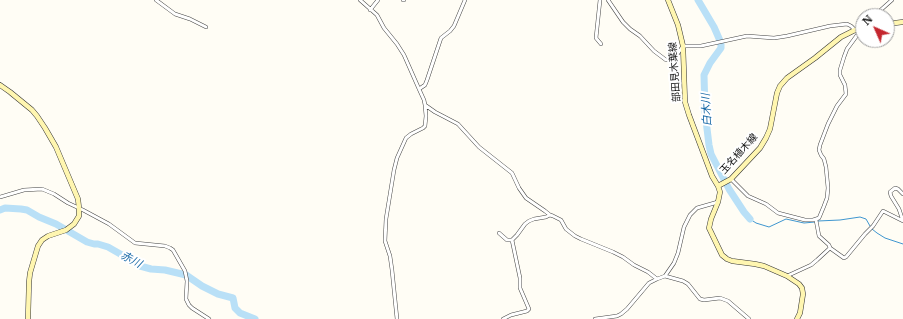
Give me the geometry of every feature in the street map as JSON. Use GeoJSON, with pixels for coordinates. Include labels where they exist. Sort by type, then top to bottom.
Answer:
{"type":"FeatureCollection","features":[{"type":"Feature","properties":{"kind":"main road","name":"部田見木葉線"},"geometry":{"type":"LineString","coordinates":[[668,0],[678,25],[683,46],[685,102],[688,115],[712,176],[718,186]]}},
{"type":"Feature","properties":{"kind":"main road","name":"玉名植木線"},"geometry":{"type":"LineString","coordinates":[[797,319],[800,313],[803,294],[802,288],[799,284],[787,276],[764,266],[727,259],[722,255],[709,228],[720,196],[718,186],[730,180],[760,148],[766,138],[770,129],[777,93],[780,86],[787,78],[841,37],[855,31]]}},
{"type":"Feature","properties":{"kind":"main road"},"geometry":{"type":"LineString","coordinates":[[0,85],[32,110],[37,116],[56,147],[78,199],[79,216],[74,224],[66,230],[48,236],[42,240],[38,246],[30,272],[28,319]]}},
{"type":"Feature","properties":{"kind":"street"},"geometry":{"type":"LineString","coordinates":[[156,0],[175,14],[206,27]]}},
{"type":"Feature","properties":{"kind":"street"},"geometry":{"type":"LineString","coordinates":[[360,0],[376,15],[400,49],[420,89],[426,116],[425,126],[406,138],[399,154],[394,170],[386,220],[385,241],[390,256],[398,319]]}},
{"type":"Feature","properties":{"kind":"street"},"geometry":{"type":"LineString","coordinates":[[370,10],[378,0]]}},
{"type":"Feature","properties":{"kind":"street"},"geometry":{"type":"LineString","coordinates":[[420,89],[425,85],[441,38],[454,26],[465,0]]}},
{"type":"Feature","properties":{"kind":"street"},"geometry":{"type":"LineString","coordinates":[[600,0],[596,38],[601,44]]}},
{"type":"Feature","properties":{"kind":"street"},"geometry":{"type":"LineString","coordinates":[[608,0],[623,22],[640,36],[654,51],[666,60],[671,60],[676,56],[683,46],[701,46],[747,36],[774,38],[830,26],[847,24],[855,28]]}},
{"type":"Feature","properties":{"kind":"street"},"geometry":{"type":"LineString","coordinates":[[883,8],[892,0]]}},
{"type":"Feature","properties":{"kind":"street"},"geometry":{"type":"LineString","coordinates":[[730,180],[748,196],[766,204],[778,213],[804,220],[816,220],[819,218],[827,198],[826,167],[819,150],[820,145],[822,136],[837,106],[846,94],[845,85],[840,75],[840,70],[841,64],[848,49],[855,38]]}},
{"type":"Feature","properties":{"kind":"street"},"geometry":{"type":"LineString","coordinates":[[424,105],[458,124],[479,147],[512,174],[526,198],[550,215],[562,220],[566,229],[575,236],[618,254],[657,279]]}},
{"type":"Feature","properties":{"kind":"street"},"geometry":{"type":"LineString","coordinates":[[816,220],[819,236],[829,245],[830,248],[844,258],[872,228],[883,211],[902,221],[899,209],[890,192],[895,188],[903,194]]}},
{"type":"Feature","properties":{"kind":"street"},"geometry":{"type":"LineString","coordinates":[[0,197],[24,190],[42,189],[109,224],[135,243],[164,246],[173,250],[187,276],[187,302],[192,308],[209,319]]}},
{"type":"Feature","properties":{"kind":"street"},"geometry":{"type":"LineString","coordinates":[[595,319],[617,316],[621,314],[649,283],[665,276],[674,263],[684,227],[690,215],[697,208],[718,202]]}},
{"type":"Feature","properties":{"kind":"street"},"geometry":{"type":"LineString","coordinates":[[499,233],[507,240],[512,240],[517,236],[527,222],[550,215]]}},
{"type":"Feature","properties":{"kind":"street"},"geometry":{"type":"LineString","coordinates":[[503,319],[511,315],[527,312],[529,309],[520,288],[520,278],[512,240]]}},
{"type":"Feature","properties":{"kind":"street"},"geometry":{"type":"LineString","coordinates":[[787,276],[811,264],[830,248]]}},
{"type":"Feature","properties":{"kind":"street"},"geometry":{"type":"LineString","coordinates":[[665,276],[688,284],[700,299],[720,298],[732,303],[749,319]]}},
{"type":"Feature","properties":{"kind":"waterway","name":"白木川"},"geometry":{"type":"LineString","coordinates":[[698,0],[714,27],[721,43],[721,48],[710,63],[704,75],[705,112],[711,154],[729,189],[750,219]]}},
{"type":"Feature","properties":{"kind":"waterway","name":"赤川"},"geometry":{"type":"LineString","coordinates":[[0,210],[5,208],[27,210],[56,224],[87,242],[108,247],[140,266],[186,275],[202,286],[218,294],[233,298],[235,308],[240,313],[255,319]]}},
{"type":"Feature","properties":{"kind":"waterway"},"geometry":{"type":"LineString","coordinates":[[818,221],[860,217],[866,219],[870,226]]}},
{"type":"Feature","properties":{"kind":"waterway"},"geometry":{"type":"LineString","coordinates":[[750,219],[756,223],[769,227],[786,219],[804,223],[815,222]]}},
{"type":"Feature","properties":{"kind":"waterway"},"geometry":{"type":"LineString","coordinates":[[872,229],[885,238],[903,244]]}}]}
